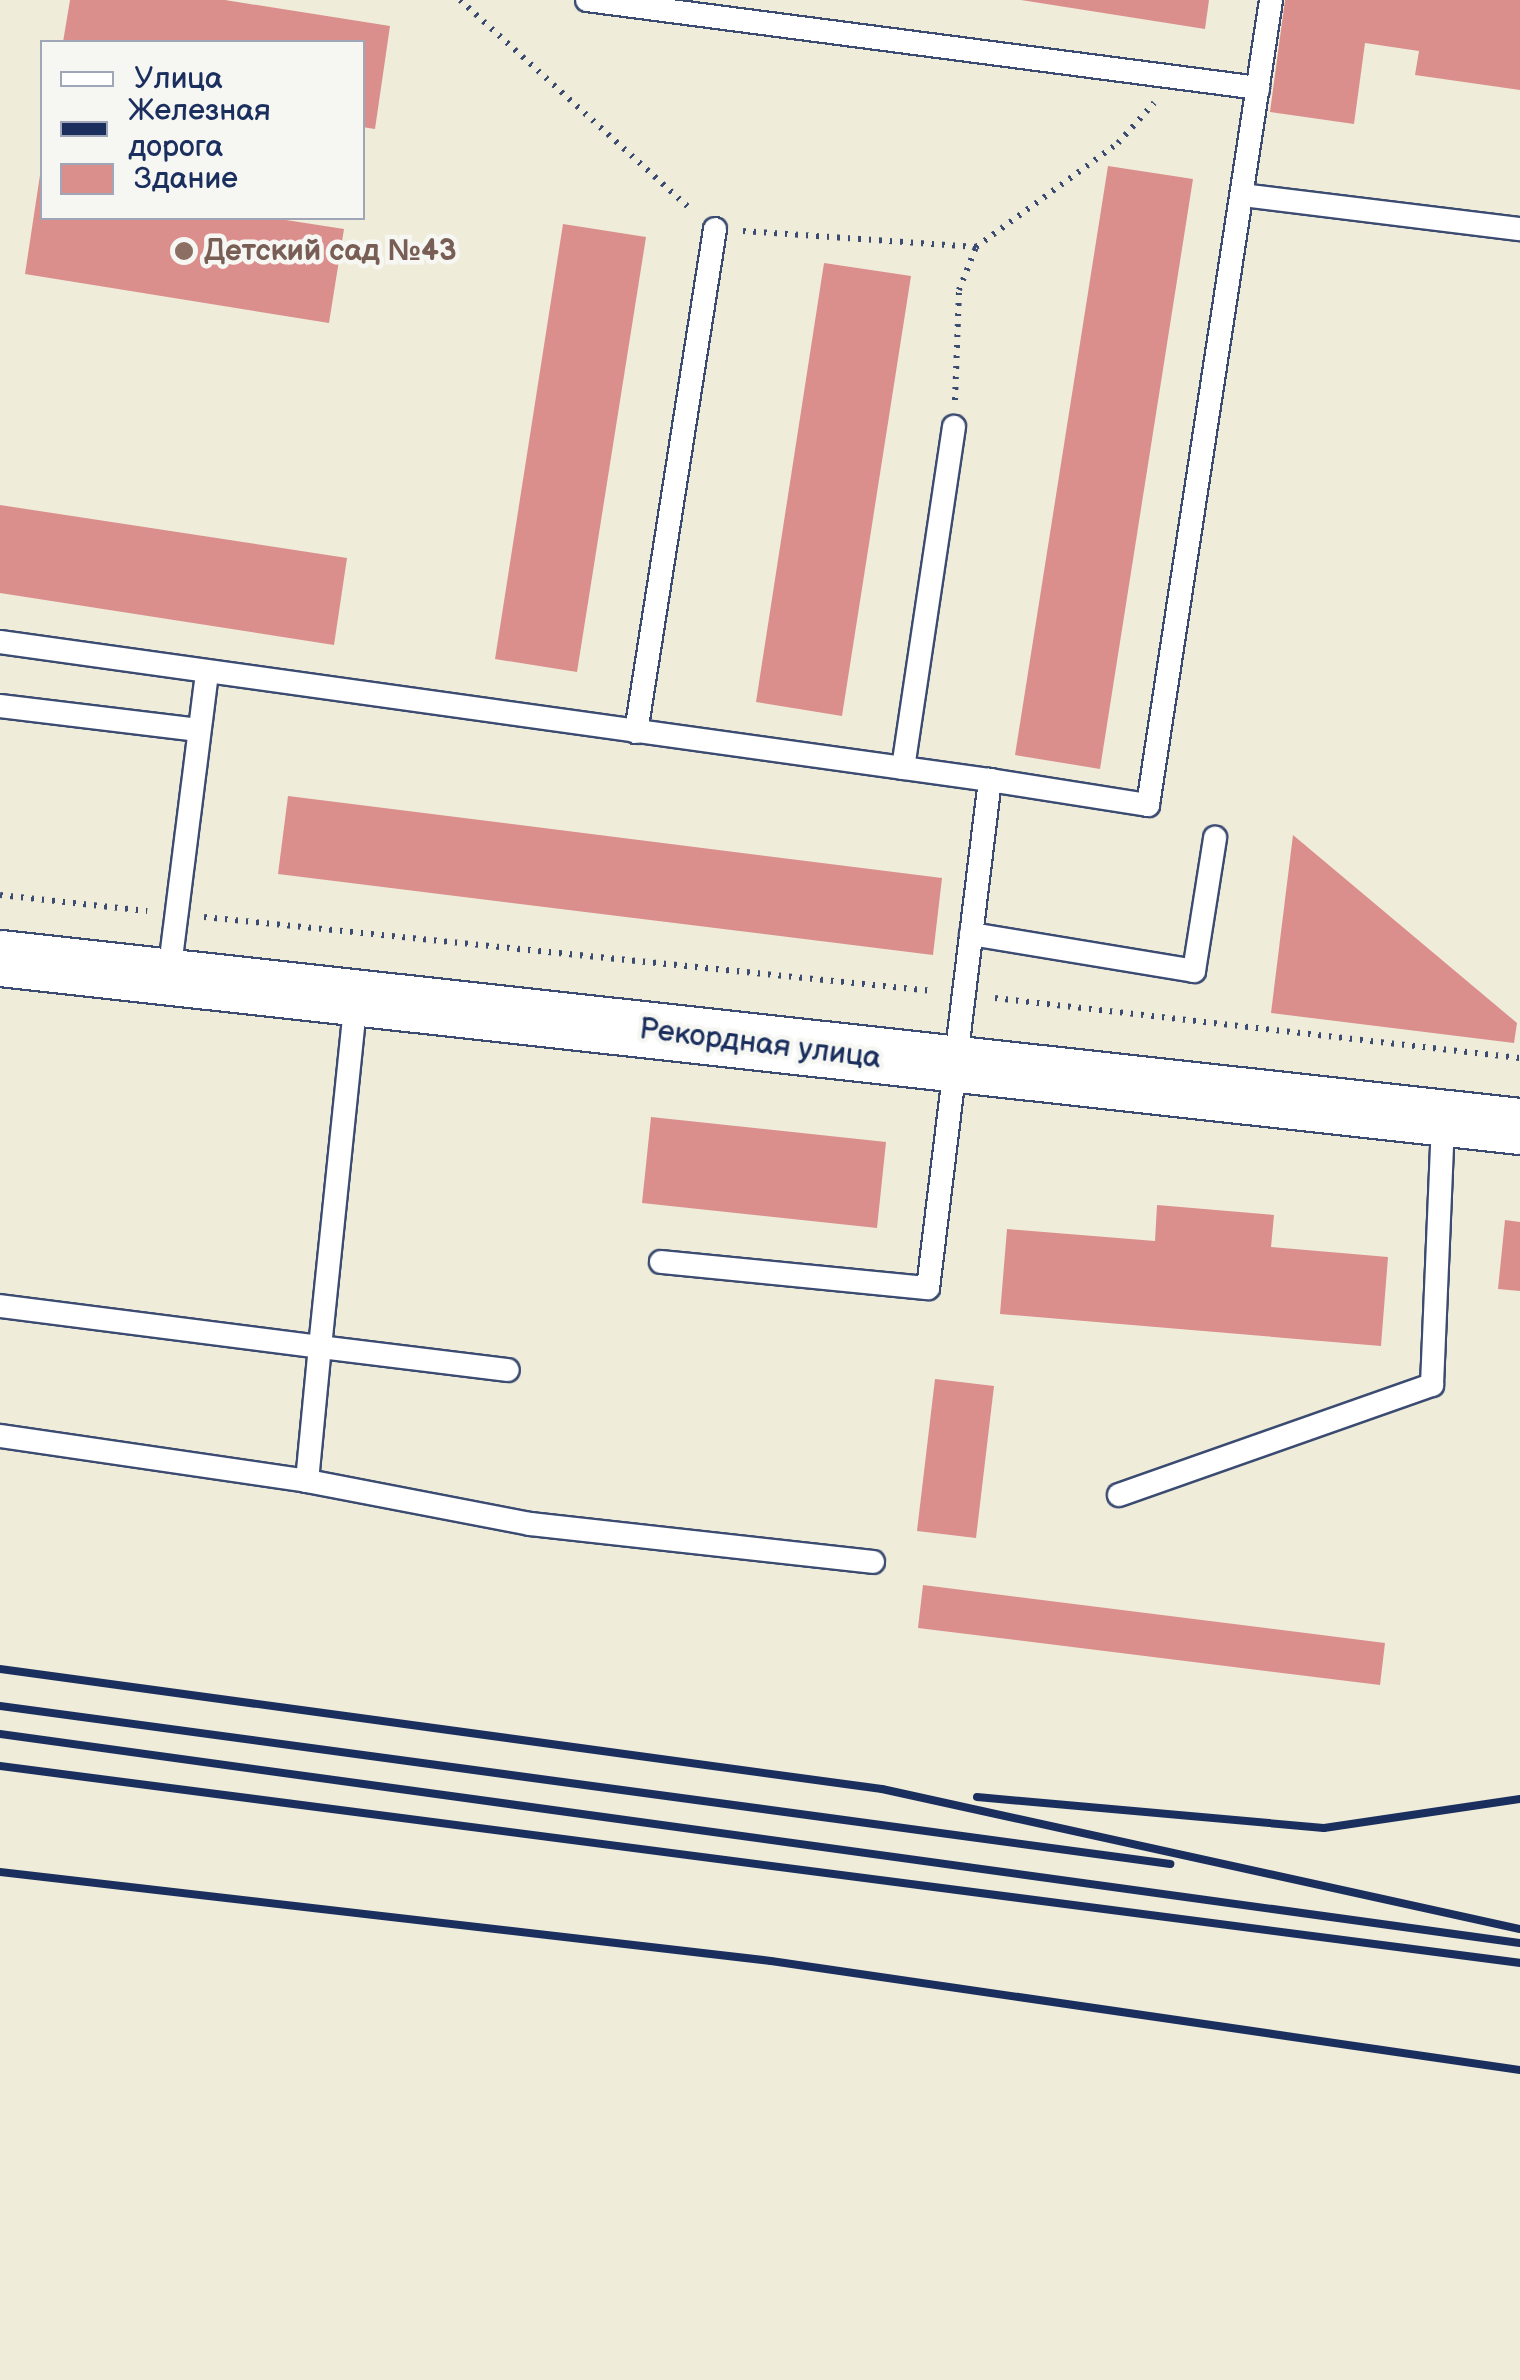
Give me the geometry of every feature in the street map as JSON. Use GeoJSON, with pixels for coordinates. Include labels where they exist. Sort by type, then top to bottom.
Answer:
{"type":"FeatureCollection","features":[{"type":"Feature","properties":{"kind":"main road","name":"Рекордная улица"},"geometry":{"type":"LineString","coordinates":[[0,958],[169,974],[954,1067],[1520,1126]]}},
{"type":"Feature","properties":{"kind":"lane"},"geometry":{"type":"LineString","coordinates":[[587,0],[1258,88]]}},
{"type":"Feature","properties":{"kind":"lane"},"geometry":{"type":"LineString","coordinates":[[0,642],[1148,805],[1271,0]]}},
{"type":"Feature","properties":{"kind":"lane"},"geometry":{"type":"LineString","coordinates":[[1242,195],[1520,229]]}},
{"type":"Feature","properties":{"kind":"lane"},"geometry":{"type":"LineString","coordinates":[[636,732],[716,229]]}},
{"type":"Feature","properties":{"kind":"lane"},"geometry":{"type":"LineString","coordinates":[[903,768],[954,427]]}},
{"type":"Feature","properties":{"kind":"lane"},"geometry":{"type":"LineString","coordinates":[[169,974],[207,672]]}},
{"type":"Feature","properties":{"kind":"lane"},"geometry":{"type":"LineString","coordinates":[[0,706],[200,730]]}},
{"type":"Feature","properties":{"kind":"lane"},"geometry":{"type":"LineString","coordinates":[[661,1262],[928,1288],[990,780]]}},
{"type":"Feature","properties":{"kind":"lane"},"geometry":{"type":"LineString","coordinates":[[971,934],[1194,971],[1216,838]]}},
{"type":"Feature","properties":{"kind":"lane"},"geometry":{"type":"LineString","coordinates":[[307,1480],[356,996]]}},
{"type":"Feature","properties":{"kind":"lane"},"geometry":{"type":"LineString","coordinates":[[1118,1494],[1432,1385],[1443,1118]]}},
{"type":"Feature","properties":{"kind":"lane"},"geometry":{"type":"LineString","coordinates":[[0,1306],[508,1370]]}},
{"type":"Feature","properties":{"kind":"lane"},"geometry":{"type":"LineString","coordinates":[[0,1436],[307,1480],[530,1524],[872,1562]]}},
{"type":"Feature","properties":{"kind":"path"},"geometry":{"type":"LineString","coordinates":[[460,0],[716,229],[976,247]]}},
{"type":"Feature","properties":{"kind":"path"},"geometry":{"type":"LineString","coordinates":[[954,427],[959,290],[976,247],[1140,125],[1170,76]]}},
{"type":"Feature","properties":{"kind":"path"},"geometry":{"type":"LineString","coordinates":[[0,896],[963,994],[1520,1058]]}},
{"type":"Feature","properties":{"kind":"building"},"geometry":{"type":"Polygon","coordinates":[[[70,0],[225,0],[390,26],[375,129],[365,127],[365,40],[63,40],[70,0]]]}},
{"type":"Feature","properties":{"kind":"building"},"geometry":{"type":"Polygon","coordinates":[[[1021,0],[1209,0],[1205,29],[1021,0]]]}},
{"type":"Feature","properties":{"kind":"building"},"geometry":{"type":"Polygon","coordinates":[[[1285,0],[1520,0],[1520,90],[1415,75],[1419,51],[1365,43],[1354,124],[1270,112],[1285,0]]]}},
{"type":"Feature","properties":{"kind":"building"},"geometry":{"type":"Polygon","coordinates":[[[1108,166],[1193,179],[1100,769],[1015,755],[1108,166]]]}},
{"type":"Feature","properties":{"kind":"building","name":"Детский сад №43"},"geometry":{"type":"Polygon","coordinates":[[[40,175],[40,220],[286,220],[344,229],[329,323],[25,274],[40,175]]]}},
{"type":"Feature","properties":{"kind":"building"},"geometry":{"type":"Polygon","coordinates":[[[563,224],[646,237],[577,672],[495,659],[563,224]]]}},
{"type":"Feature","properties":{"kind":"building"},"geometry":{"type":"Polygon","coordinates":[[[824,263],[911,276],[842,716],[756,702],[824,263]]]}},
{"type":"Feature","properties":{"kind":"building"},"geometry":{"type":"Polygon","coordinates":[[[0,505],[347,558],[334,645],[0,593],[0,505]]]}},
{"type":"Feature","properties":{"kind":"building"},"geometry":{"type":"Polygon","coordinates":[[[288,796],[942,878],[933,955],[278,874],[288,796]]]}},
{"type":"Feature","properties":{"kind":"building"},"geometry":{"type":"Polygon","coordinates":[[[1293,835],[1517,1023],[1514,1043],[1271,1013],[1293,835]]]}},
{"type":"Feature","properties":{"kind":"building"},"geometry":{"type":"Polygon","coordinates":[[[651,1117],[886,1142],[877,1228],[642,1203],[651,1117]]]}},
{"type":"Feature","properties":{"kind":"building"},"geometry":{"type":"Polygon","coordinates":[[[1157,1205],[1274,1215],[1271,1247],[1388,1257],[1381,1346],[1000,1314],[1007,1229],[1155,1241],[1157,1205]]]}},
{"type":"Feature","properties":{"kind":"building"},"geometry":{"type":"Polygon","coordinates":[[[1505,1220],[1520,1222],[1520,1291],[1498,1289],[1505,1220]]]}},
{"type":"Feature","properties":{"kind":"building"},"geometry":{"type":"Polygon","coordinates":[[[935,1379],[994,1386],[976,1538],[917,1531],[935,1379]]]}},
{"type":"Feature","properties":{"kind":"building"},"geometry":{"type":"Polygon","coordinates":[[[923,1585],[1385,1643],[1380,1685],[918,1628],[923,1585]]]}},
{"type":"Feature","properties":{"kind":"railway"},"geometry":{"type":"LineString","coordinates":[[0,1669],[882,1789],[1520,1929]]}},
{"type":"Feature","properties":{"kind":"railway"},"geometry":{"type":"LineString","coordinates":[[0,1706],[1170,1864]]}},
{"type":"Feature","properties":{"kind":"railway"},"geometry":{"type":"LineString","coordinates":[[0,1734],[1520,1943]]}},
{"type":"Feature","properties":{"kind":"railway"},"geometry":{"type":"LineString","coordinates":[[0,1766],[1520,1963]]}},
{"type":"Feature","properties":{"kind":"railway"},"geometry":{"type":"LineString","coordinates":[[977,1797],[1324,1828],[1520,1799]]}},
{"type":"Feature","properties":{"kind":"railway"},"geometry":{"type":"LineString","coordinates":[[0,1872],[771,1961],[1520,2070]]}},
{"type":"Feature","properties":{"kind":"place","name":"Детский сад №43"},"geometry":{"type":"Point","coordinates":[184,251]}}]}
